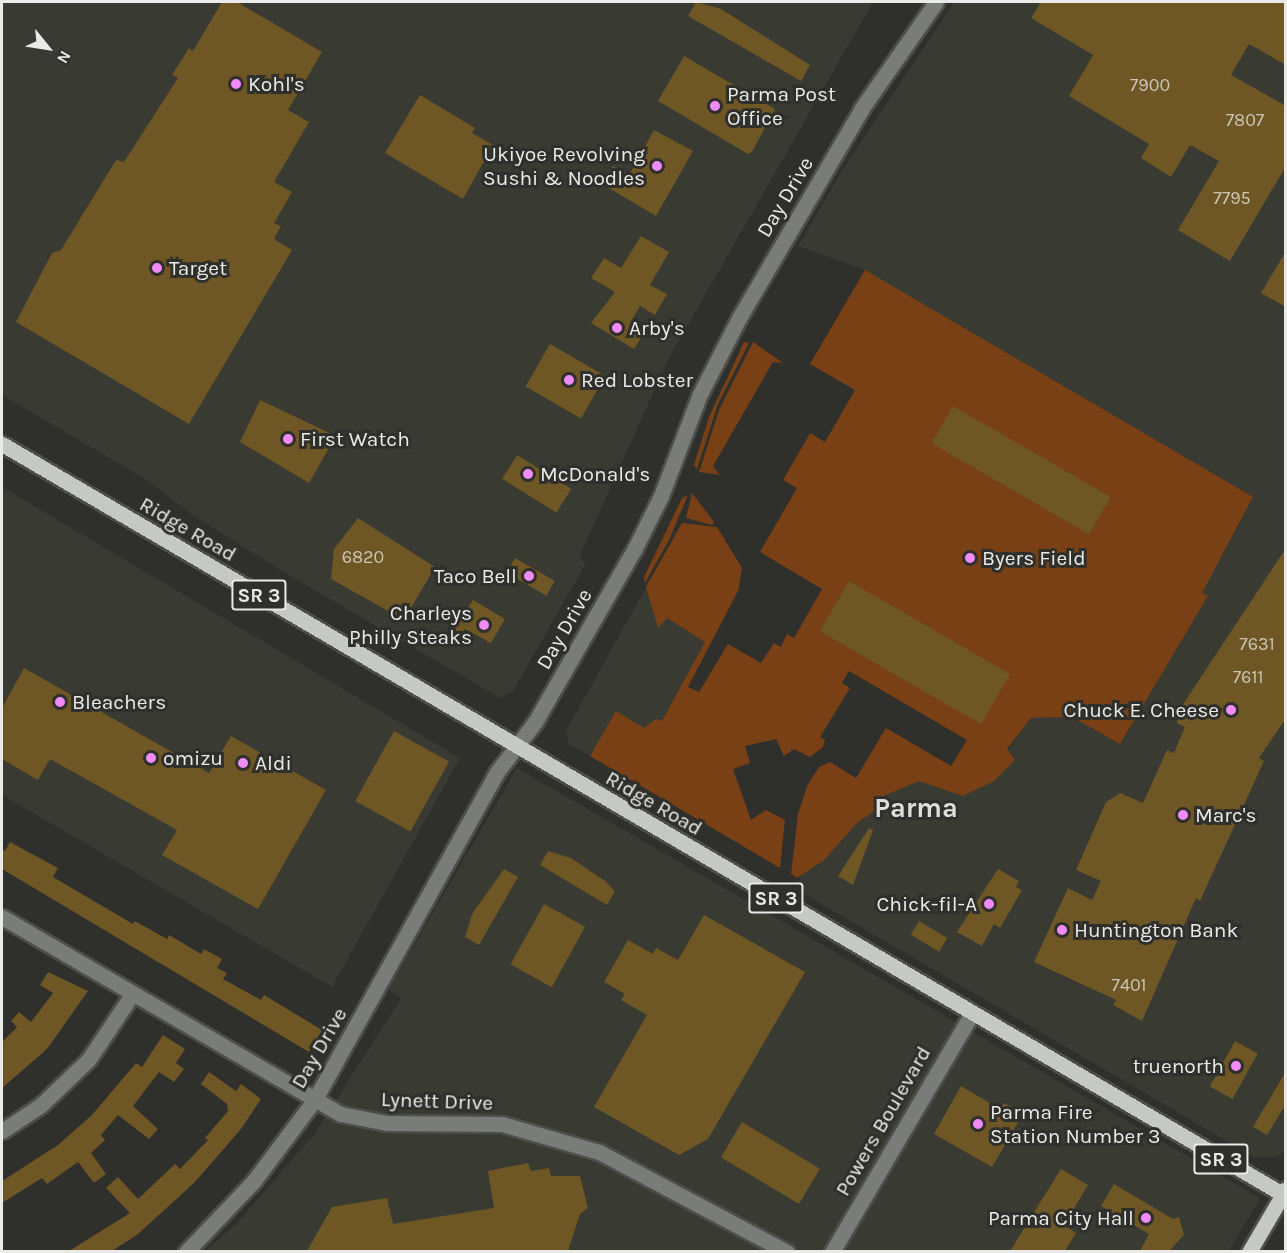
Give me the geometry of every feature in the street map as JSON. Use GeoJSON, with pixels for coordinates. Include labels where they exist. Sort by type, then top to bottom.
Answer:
{"type":"FeatureCollection","features":[{"type":"Feature","properties":{"kind":"main road","name":"Ridge Road"},"geometry":{"type":"LineString","coordinates":[[2,444],[516,747],[1284,1193]]}},
{"type":"Feature","properties":{"kind":"main road"},"geometry":{"type":"LineString","coordinates":[[1249,1251],[1284,1193]]}},
{"type":"Feature","properties":{"kind":"street","name":"Day Drive"},"geometry":{"type":"LineString","coordinates":[[186,1251],[253,1182],[315,1099],[492,782],[516,747],[647,524],[700,394],[739,318],[862,108],[936,2]]}},
{"type":"Feature","properties":{"kind":"street","name":"Lynett Drive"},"geometry":{"type":"LineString","coordinates":[[2,917],[341,1114],[387,1123],[502,1124],[602,1153],[787,1251]]}},
{"type":"Feature","properties":{"kind":"street"},"geometry":{"type":"LineString","coordinates":[[2,1131],[41,1105],[89,1059],[133,993]]}},
{"type":"Feature","properties":{"kind":"street","name":"Powers Boulevard"},"geometry":{"type":"LineString","coordinates":[[832,1251],[972,1013]]}},
{"type":"Feature","properties":{"kind":"shaded area"},"geometry":{"type":"Polygon","coordinates":[[[2,2],[873,2],[669,358],[580,555],[585,565],[513,691],[500,698],[292,577],[195,517],[147,480],[2,395],[2,2]]]}},
{"type":"Feature","properties":{"kind":"shaded area"},"geometry":{"type":"Polygon","coordinates":[[[954,2],[1285,2],[1285,1151],[1277,1157],[1255,1157],[794,888],[846,804],[886,777],[997,765],[1031,718],[1072,717],[1120,744],[1207,597],[1201,593],[1243,518],[865,270],[798,246],[841,172],[954,2]]]}},
{"type":"Feature","properties":{"kind":"shaded area"},"geometry":{"type":"Polygon","coordinates":[[[865,270],[1253,497],[1202,593],[1208,596],[1120,744],[1072,717],[1031,718],[1007,749],[1015,760],[994,781],[963,796],[919,781],[879,798],[881,806],[857,823],[823,861],[797,878],[791,874],[798,814],[807,786],[819,767],[830,762],[856,778],[886,728],[951,766],[967,740],[849,671],[842,683],[850,688],[820,737],[825,740],[823,747],[810,757],[794,749],[784,756],[776,739],[745,746],[750,763],[733,769],[751,820],[766,810],[785,820],[780,868],[590,756],[616,711],[644,728],[656,719],[662,721],[705,642],[667,618],[658,628],[646,587],[682,523],[717,527],[742,568],[738,591],[688,687],[699,692],[728,644],[761,663],[774,643],[781,647],[787,634],[794,638],[822,589],[760,552],[797,488],[783,480],[810,433],[825,442],[855,390],[810,364],[865,270]]]}},
{"type":"Feature","properties":{"kind":"shaded area"},"geometry":{"type":"Polygon","coordinates":[[[744,342],[749,343],[718,404],[697,469],[694,465],[709,417],[744,342]]]}},
{"type":"Feature","properties":{"kind":"shaded area"},"geometry":{"type":"Polygon","coordinates":[[[753,342],[783,363],[773,362],[713,466],[720,475],[699,472],[719,410],[753,342]]]}},
{"type":"Feature","properties":{"kind":"shaded area"},"geometry":{"type":"Polygon","coordinates":[[[2,487],[460,758],[332,987],[2,795],[2,487]]]}},
{"type":"Feature","properties":{"kind":"shaded area"},"geometry":{"type":"Polygon","coordinates":[[[692,493],[714,522],[712,525],[686,518],[692,493]]]}},
{"type":"Feature","properties":{"kind":"shaded area"},"geometry":{"type":"Polygon","coordinates":[[[688,495],[669,540],[645,583],[644,577],[682,498],[688,495]]]}},
{"type":"Feature","properties":{"kind":"shaded area"},"geometry":{"type":"Polygon","coordinates":[[[653,575],[726,613],[634,782],[569,744],[566,731],[653,575]]]}},
{"type":"Feature","properties":{"kind":"shaded area"},"geometry":{"type":"Polygon","coordinates":[[[517,768],[1260,1198],[1229,1251],[204,1252],[236,1224],[316,1132],[401,998],[388,990],[517,768]]]}},
{"type":"Feature","properties":{"kind":"building"},"geometry":{"type":"Polygon","coordinates":[[[222,2],[237,2],[322,52],[288,110],[309,122],[274,182],[292,192],[274,223],[281,226],[274,239],[292,250],[189,424],[16,322],[52,253],[61,250],[116,160],[124,162],[178,78],[172,75],[189,48],[193,51],[222,2]]]}},
{"type":"Feature","properties":{"kind":"building"},"geometry":{"type":"Polygon","coordinates":[[[696,2],[721,9],[810,65],[801,81],[688,16],[696,2]]]}},
{"type":"Feature","properties":{"kind":"building"},"geometry":{"type":"Polygon","coordinates":[[[1041,2],[1286,2],[1286,65],[1249,44],[1231,75],[1286,106],[1286,166],[1230,261],[1178,230],[1219,161],[1190,145],[1171,177],[1141,158],[1149,144],[1069,96],[1093,55],[1031,18],[1041,2]]]}},
{"type":"Feature","properties":{"kind":"building"},"geometry":{"type":"Polygon","coordinates":[[[684,56],[775,109],[752,152],[748,154],[658,101],[684,56]]]}},
{"type":"Feature","properties":{"kind":"building"},"geometry":{"type":"Polygon","coordinates":[[[420,95],[475,128],[472,133],[493,145],[463,199],[385,153],[420,95]]]}},
{"type":"Feature","properties":{"kind":"building"},"geometry":{"type":"Polygon","coordinates":[[[654,130],[693,151],[656,216],[602,184],[613,166],[629,175],[654,130]]]}},
{"type":"Feature","properties":{"kind":"building"},"geometry":{"type":"Polygon","coordinates":[[[641,236],[669,252],[650,285],[667,294],[655,315],[640,306],[630,324],[644,333],[634,349],[591,323],[615,292],[591,278],[604,258],[621,268],[641,236]]]}},
{"type":"Feature","properties":{"kind":"building"},"geometry":{"type":"Polygon","coordinates":[[[1286,251],[1286,307],[1261,293],[1286,251]]]}},
{"type":"Feature","properties":{"kind":"building","name":"Red Lobster"},"geometry":{"type":"Polygon","coordinates":[[[550,344],[605,376],[581,418],[526,386],[550,344]]]}},
{"type":"Feature","properties":{"kind":"building","name":"First Watch"},"geometry":{"type":"Polygon","coordinates":[[[260,400],[336,436],[309,483],[240,442],[260,400]]]}},
{"type":"Feature","properties":{"kind":"building"},"geometry":{"type":"Polygon","coordinates":[[[953,406],[1111,497],[1089,534],[932,443],[953,406]]]}},
{"type":"Feature","properties":{"kind":"building"},"geometry":{"type":"Polygon","coordinates":[[[517,455],[571,489],[556,513],[502,479],[517,455]]]}},
{"type":"Feature","properties":{"kind":"building"},"geometry":{"type":"Polygon","coordinates":[[[358,518],[435,567],[404,620],[331,579],[334,549],[358,518]]]}},
{"type":"Feature","properties":{"kind":"building"},"geometry":{"type":"Polygon","coordinates":[[[1286,548],[1286,718],[1259,758],[1264,761],[1200,901],[1196,898],[1142,1021],[1113,1005],[1116,1000],[1034,962],[1068,888],[1092,900],[1101,881],[1076,870],[1106,802],[1120,793],[1143,803],[1167,750],[1174,753],[1185,727],[1177,723],[1180,709],[1286,548]]]}},
{"type":"Feature","properties":{"kind":"building"},"geometry":{"type":"Polygon","coordinates":[[[515,558],[555,581],[546,596],[506,573],[515,558]]]}},
{"type":"Feature","properties":{"kind":"building"},"geometry":{"type":"Polygon","coordinates":[[[849,581],[1010,674],[981,724],[820,631],[849,581]]]}},
{"type":"Feature","properties":{"kind":"building"},"geometry":{"type":"Polygon","coordinates":[[[473,600],[505,619],[491,643],[465,629],[462,634],[453,629],[473,600]]]}},
{"type":"Feature","properties":{"kind":"building"},"geometry":{"type":"Polygon","coordinates":[[[24,668],[209,773],[231,736],[326,790],[258,909],[162,855],[177,830],[50,759],[38,780],[2,759],[2,708],[24,668]]]}},
{"type":"Feature","properties":{"kind":"building"},"geometry":{"type":"Polygon","coordinates":[[[394,731],[449,762],[410,832],[355,801],[394,731]]]}},
{"type":"Feature","properties":{"kind":"building"},"geometry":{"type":"Polygon","coordinates":[[[869,828],[873,830],[853,885],[838,876],[869,828]]]}},
{"type":"Feature","properties":{"kind":"building"},"geometry":{"type":"Polygon","coordinates":[[[10,842],[58,868],[53,877],[133,924],[135,921],[167,939],[169,935],[201,954],[204,949],[222,959],[217,968],[227,973],[223,979],[261,1000],[264,995],[322,1030],[309,1052],[2,869],[2,849],[5,851],[10,842]]]}},
{"type":"Feature","properties":{"kind":"building"},"geometry":{"type":"Polygon","coordinates":[[[548,851],[571,858],[605,881],[615,891],[607,905],[540,865],[548,851]]]}},
{"type":"Feature","properties":{"kind":"building"},"geometry":{"type":"Polygon","coordinates":[[[504,869],[518,877],[479,945],[465,937],[472,914],[504,869]]]}},
{"type":"Feature","properties":{"kind":"building"},"geometry":{"type":"Polygon","coordinates":[[[998,869],[1019,881],[1016,887],[1022,890],[1000,928],[994,924],[982,946],[957,932],[998,869]]]}},
{"type":"Feature","properties":{"kind":"building"},"geometry":{"type":"Polygon","coordinates":[[[544,904],[585,927],[552,987],[511,964],[544,904]]]}},
{"type":"Feature","properties":{"kind":"building"},"geometry":{"type":"Polygon","coordinates":[[[704,915],[805,972],[708,1139],[679,1155],[594,1107],[647,1015],[621,1000],[625,994],[604,982],[628,940],[653,954],[656,948],[678,960],[704,915]]]}},
{"type":"Feature","properties":{"kind":"building"},"geometry":{"type":"Polygon","coordinates":[[[919,921],[947,938],[939,952],[911,935],[919,921]]]}},
{"type":"Feature","properties":{"kind":"building"},"geometry":{"type":"Polygon","coordinates":[[[48,972],[88,991],[47,1049],[2,1088],[2,1042],[17,1027],[11,1021],[19,1012],[31,1022],[53,993],[40,985],[48,972]]]}},
{"type":"Feature","properties":{"kind":"building"},"geometry":{"type":"Polygon","coordinates":[[[163,1035],[185,1049],[176,1063],[184,1069],[174,1082],[159,1072],[133,1106],[158,1129],[149,1139],[118,1115],[101,1135],[105,1140],[91,1153],[106,1174],[94,1183],[78,1162],[47,1184],[42,1178],[2,1203],[2,1181],[58,1145],[92,1115],[136,1063],[142,1067],[163,1035]]]}},
{"type":"Feature","properties":{"kind":"building","name":"truenorth"},"geometry":{"type":"Polygon","coordinates":[[[1235,1041],[1258,1054],[1233,1099],[1210,1086],[1235,1041]]]}},
{"type":"Feature","properties":{"kind":"building"},"geometry":{"type":"Polygon","coordinates":[[[1286,1071],[1286,1104],[1267,1135],[1253,1127],[1286,1071]]]}},
{"type":"Feature","properties":{"kind":"building"},"geometry":{"type":"Polygon","coordinates":[[[209,1072],[236,1091],[241,1084],[261,1099],[241,1129],[194,1183],[138,1234],[112,1251],[69,1251],[130,1213],[106,1188],[118,1177],[138,1199],[175,1164],[180,1169],[208,1140],[205,1138],[228,1111],[227,1104],[201,1084],[209,1072]]]}},
{"type":"Feature","properties":{"kind":"building","name":"Parma Fire Station Number 3"},"geometry":{"type":"Polygon","coordinates":[[[961,1086],[1000,1109],[1004,1103],[1023,1114],[992,1167],[934,1134],[961,1086]]]}},
{"type":"Feature","properties":{"kind":"building"},"geometry":{"type":"Polygon","coordinates":[[[742,1122],[820,1169],[799,1204],[721,1157],[742,1122]]]}},
{"type":"Feature","properties":{"kind":"building"},"geometry":{"type":"Polygon","coordinates":[[[528,1163],[531,1171],[549,1168],[551,1176],[580,1176],[588,1208],[580,1214],[568,1251],[307,1251],[332,1207],[387,1198],[393,1224],[494,1208],[488,1171],[528,1163]]]}},
{"type":"Feature","properties":{"kind":"building"},"geometry":{"type":"Polygon","coordinates":[[[1061,1169],[1088,1185],[1064,1225],[1076,1233],[1065,1251],[1010,1251],[1061,1169]]]}},
{"type":"Feature","properties":{"kind":"building","name":"Parma City Hall"},"geometry":{"type":"Polygon","coordinates":[[[1114,1184],[1173,1219],[1179,1217],[1184,1235],[1169,1251],[1140,1251],[1149,1234],[1101,1206],[1114,1184]]]}},
{"type":"Feature","properties":{"kind":"place","name":"Kohl's"},"geometry":{"type":"Point","coordinates":[236,84]}},
{"type":"Feature","properties":{"kind":"place","name":"Parma Post Office"},"geometry":{"type":"Point","coordinates":[715,106]}},
{"type":"Feature","properties":{"kind":"place","name":"Ukiyoe Revolving Sushi & Noodles"},"geometry":{"type":"Point","coordinates":[657,166]}},
{"type":"Feature","properties":{"kind":"place","name":"Target"},"geometry":{"type":"Point","coordinates":[157,268]}},
{"type":"Feature","properties":{"kind":"place","name":"Arby's"},"geometry":{"type":"Point","coordinates":[617,328]}},
{"type":"Feature","properties":{"kind":"place","name":"Red Lobster"},"geometry":{"type":"Point","coordinates":[569,380]}},
{"type":"Feature","properties":{"kind":"place","name":"First Watch"},"geometry":{"type":"Point","coordinates":[288,439]}},
{"type":"Feature","properties":{"kind":"place","name":"McDonald's"},"geometry":{"type":"Point","coordinates":[528,474]}},
{"type":"Feature","properties":{"kind":"place","name":"Byers Field"},"geometry":{"type":"Point","coordinates":[970,558]}},
{"type":"Feature","properties":{"kind":"place","name":"Taco Bell"},"geometry":{"type":"Point","coordinates":[529,576]}},
{"type":"Feature","properties":{"kind":"place","name":"Charleys Philly Steaks"},"geometry":{"type":"Point","coordinates":[484,625]}},
{"type":"Feature","properties":{"kind":"place","name":"Bleachers"},"geometry":{"type":"Point","coordinates":[60,702]}},
{"type":"Feature","properties":{"kind":"place","name":"Chuck E. Cheese"},"geometry":{"type":"Point","coordinates":[1231,710]}},
{"type":"Feature","properties":{"kind":"place","name":"omizu"},"geometry":{"type":"Point","coordinates":[151,758]}},
{"type":"Feature","properties":{"kind":"place","name":"Aldi"},"geometry":{"type":"Point","coordinates":[243,763]}},
{"type":"Feature","properties":{"kind":"place","name":"Marc's"},"geometry":{"type":"Point","coordinates":[1183,815]}},
{"type":"Feature","properties":{"kind":"place","name":"Chick-fil-A"},"geometry":{"type":"Point","coordinates":[989,904]}},
{"type":"Feature","properties":{"kind":"place","name":"Huntington Bank"},"geometry":{"type":"Point","coordinates":[1062,930]}},
{"type":"Feature","properties":{"kind":"place","name":"truenorth"},"geometry":{"type":"Point","coordinates":[1236,1066]}},
{"type":"Feature","properties":{"kind":"place","name":"Parma Fire Station Number 3"},"geometry":{"type":"Point","coordinates":[978,1124]}},
{"type":"Feature","properties":{"kind":"place","name":"Parma City Hall"},"geometry":{"type":"Point","coordinates":[1146,1218]}},
{"type":"Feature","properties":{"kind":"district","name":"Parma"},"geometry":{"type":"Point","coordinates":[916,809]}}]}
